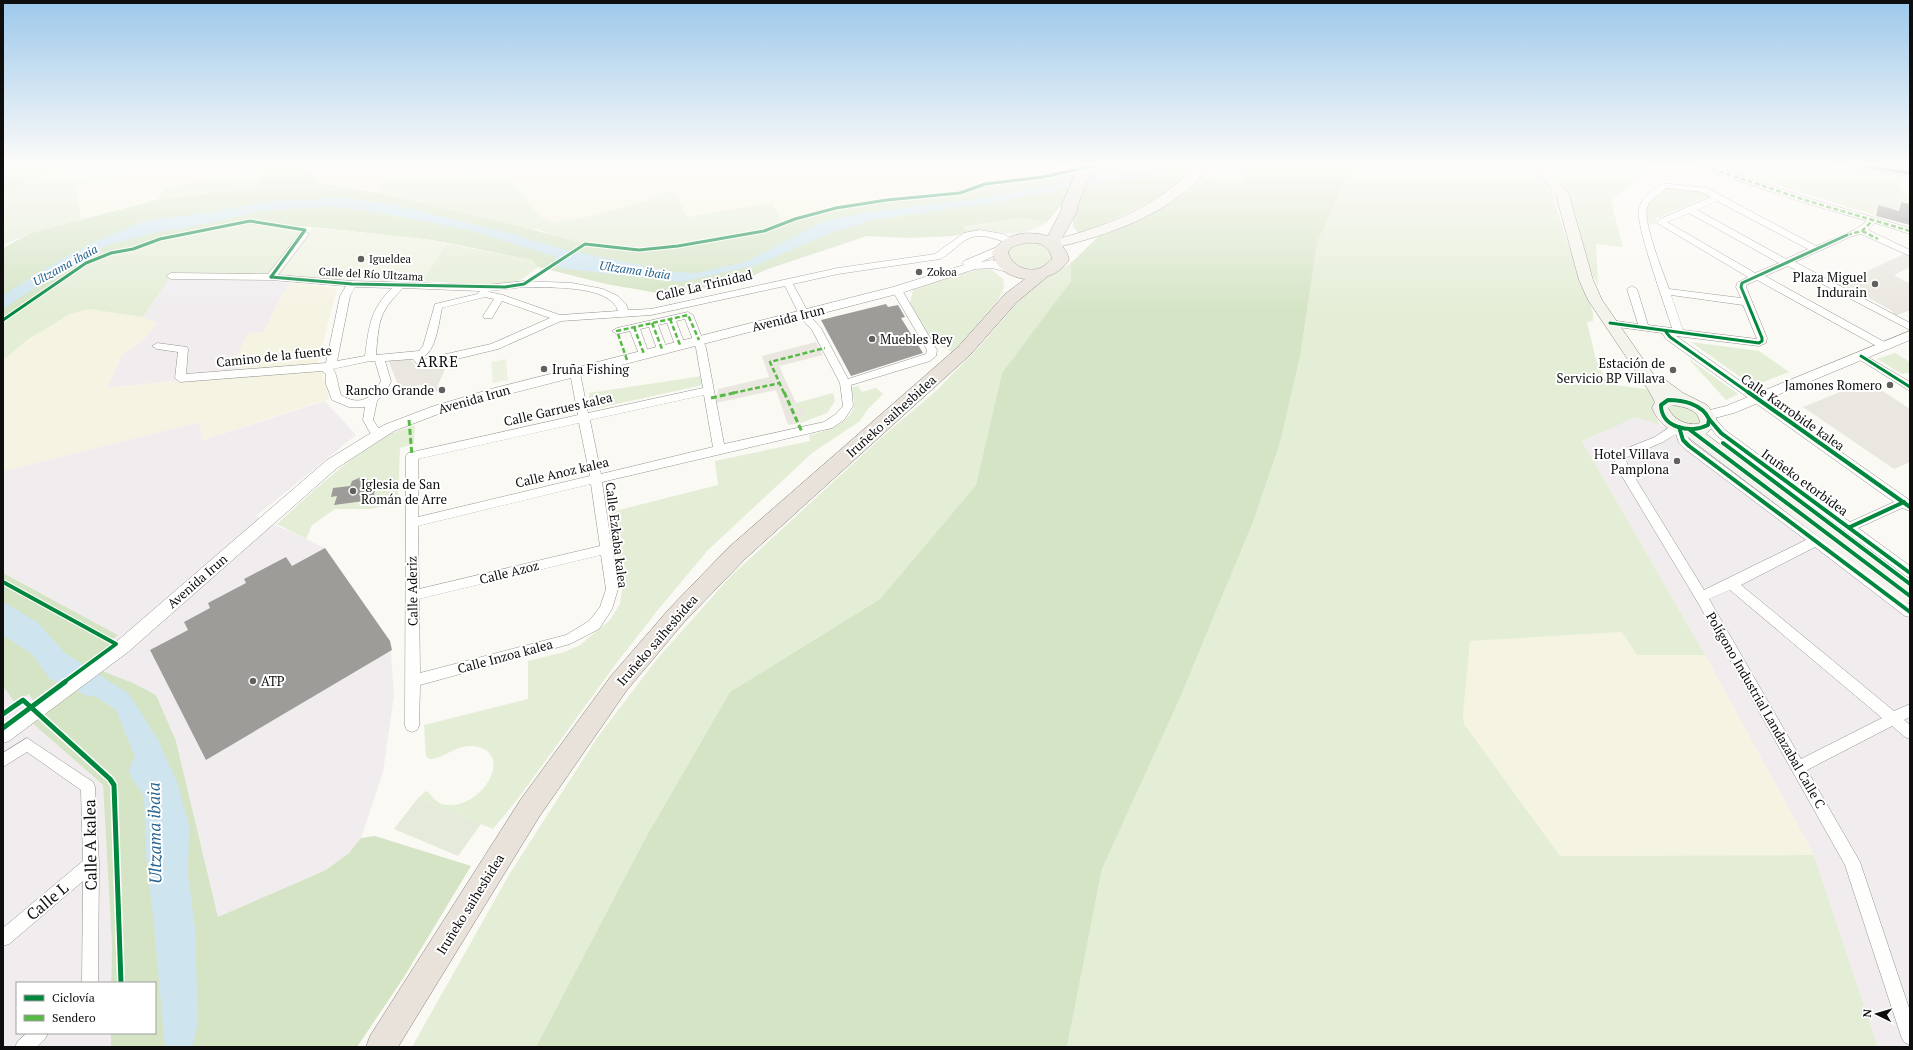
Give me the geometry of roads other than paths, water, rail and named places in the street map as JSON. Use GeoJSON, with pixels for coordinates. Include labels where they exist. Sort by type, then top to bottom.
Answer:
{"type":"FeatureCollection","features":[{"type":"Feature","properties":{"kind":"highway"},"geometry":{"type":"LineString","coordinates":[[1012,242],[1038,238],[1053,244],[1060,250],[1061,260],[1054,268],[1041,274],[1027,274],[1011,269],[1001,261],[999,254],[1012,242],[1050,224],[1060,213]]}},
{"type":"Feature","properties":{"kind":"highway"},"geometry":{"type":"LineString","coordinates":[[1053,244],[1068,213]]}},
{"type":"Feature","properties":{"kind":"highway"},"geometry":{"type":"LineString","coordinates":[[1011,269],[1015,284],[1011,298]]}},
{"type":"Feature","properties":{"kind":"highway","name":"Iruñeko saihesbidea"},"geometry":{"type":"LineString","coordinates":[[381,1047],[530,808],[619,682],[677,614],[737,553],[964,351],[1011,298],[1041,274]]}},
{"type":"Feature","properties":{"kind":"main road"},"geometry":{"type":"LineString","coordinates":[[1053,244],[1073,241],[1136,213]]}},
{"type":"Feature","properties":{"kind":"main road"},"geometry":{"type":"LineString","coordinates":[[1567,213],[1586,280],[1595,300],[1647,375],[1663,402],[1674,400],[1689,402]]}},
{"type":"Feature","properties":{"kind":"main road"},"geometry":{"type":"LineString","coordinates":[[1064,221],[1068,230],[1084,236]]}},
{"type":"Feature","properties":{"kind":"main road"},"geometry":{"type":"LineString","coordinates":[[1061,260],[1097,231]]}},
{"type":"Feature","properties":{"kind":"main road"},"geometry":{"type":"LineString","coordinates":[[1647,375],[1677,397],[1689,402],[1708,420],[1704,429],[1682,428]]}},
{"type":"Feature","properties":{"kind":"main road","name":"Iruñeko etorbidea"},"geometry":{"type":"LineString","coordinates":[[1663,402],[1660,408],[1662,415],[1682,428],[1910,596]]}},
{"type":"Feature","properties":{"kind":"main road","name":"Iruñeko etorbidea"},"geometry":{"type":"LineString","coordinates":[[1708,420],[1715,436],[1747,462],[1910,584]]}},
{"type":"Feature","properties":{"kind":"street"},"geometry":{"type":"LineString","coordinates":[[1644,213],[1645,230],[1679,334]]}},
{"type":"Feature","properties":{"kind":"street"},"geometry":{"type":"LineString","coordinates":[[1680,213],[1663,221],[1664,225],[1756,277],[1884,346]]}},
{"type":"Feature","properties":{"kind":"street"},"geometry":{"type":"LineString","coordinates":[[1696,213],[1910,327]]}},
{"type":"Feature","properties":{"kind":"street"},"geometry":{"type":"LineString","coordinates":[[1748,213],[1815,249]]}},
{"type":"Feature","properties":{"kind":"street"},"geometry":{"type":"LineString","coordinates":[[1851,213],[1910,231]]}},
{"type":"Feature","properties":{"kind":"street"},"geometry":{"type":"LineString","coordinates":[[1862,232],[1873,220]]}},
{"type":"Feature","properties":{"kind":"street"},"geometry":{"type":"LineString","coordinates":[[1610,323],[1679,334],[1754,343],[1762,341],[1747,302],[1742,283],[1847,235],[1862,232],[1910,253]]}},
{"type":"Feature","properties":{"kind":"street","name":"Calle La Trinidad"},"geometry":{"type":"LineString","coordinates":[[375,358],[416,355],[420,362],[428,363],[494,347],[559,318],[651,312],[838,270],[937,257],[944,254],[964,237],[976,233],[1003,236],[1012,242]]}},
{"type":"Feature","properties":{"kind":"street"},"geometry":{"type":"LineString","coordinates":[[271,277],[304,234]]}},
{"type":"Feature","properties":{"kind":"street"},"geometry":{"type":"LineString","coordinates":[[957,270],[970,262],[1012,242]]}},
{"type":"Feature","properties":{"kind":"street"},"geometry":{"type":"LineString","coordinates":[[957,270],[983,265],[1011,269]]}},
{"type":"Feature","properties":{"kind":"street","name":"Avenida Irun"},"geometry":{"type":"LineString","coordinates":[[4,734],[122,647],[332,464],[377,434],[436,410],[644,354],[928,282],[957,270]]}},
{"type":"Feature","properties":{"kind":"street","name":"Calle del Río Ultzama"},"geometry":{"type":"LineString","coordinates":[[171,276],[271,277],[352,284],[401,285],[485,291],[524,284],[572,286],[600,291],[615,298],[621,304],[624,313]]}},
{"type":"Feature","properties":{"kind":"street"},"geometry":{"type":"LineString","coordinates":[[787,281],[804,313],[816,328],[845,383],[926,359],[931,356],[932,350],[897,290]]}},
{"type":"Feature","properties":{"kind":"street"},"geometry":{"type":"LineString","coordinates":[[352,284],[345,296],[328,366],[331,373],[331,384],[336,396],[354,405],[363,405],[372,400],[382,389],[386,381],[375,358],[374,324],[384,302],[401,285]]}},
{"type":"Feature","properties":{"kind":"street"},"geometry":{"type":"LineString","coordinates":[[1632,289],[1644,328]]}},
{"type":"Feature","properties":{"kind":"street"},"geometry":{"type":"LineString","coordinates":[[416,355],[423,352],[428,347],[438,306],[485,291],[559,318]]}},
{"type":"Feature","properties":{"kind":"street"},"geometry":{"type":"LineString","coordinates":[[1665,291],[1747,302]]}},
{"type":"Feature","properties":{"kind":"street"},"geometry":{"type":"LineString","coordinates":[[488,316],[500,297]]}},
{"type":"Feature","properties":{"kind":"street"},"geometry":{"type":"LineString","coordinates":[[617,331],[688,315],[699,340],[719,449]]}},
{"type":"Feature","properties":{"kind":"street"},"geometry":{"type":"LineString","coordinates":[[670,319],[680,345]]}},
{"type":"Feature","properties":{"kind":"street"},"geometry":{"type":"LineString","coordinates":[[652,323],[662,350]]}},
{"type":"Feature","properties":{"kind":"street"},"geometry":{"type":"LineString","coordinates":[[634,327],[644,354]]}},
{"type":"Feature","properties":{"kind":"street","name":"Calle Karrobide kalea"},"geometry":{"type":"LineString","coordinates":[[1666,332],[1670,337],[1907,505]]}},
{"type":"Feature","properties":{"kind":"street"},"geometry":{"type":"LineString","coordinates":[[1708,420],[1757,398],[1910,335]]}},
{"type":"Feature","properties":{"kind":"street","name":"Camino de la fuente"},"geometry":{"type":"LineString","coordinates":[[157,346],[183,349],[180,378],[328,366],[375,358]]}},
{"type":"Feature","properties":{"kind":"street"},"geometry":{"type":"LineString","coordinates":[[1861,356],[1910,387]]}},
{"type":"Feature","properties":{"kind":"street","name":"Calle Ezkaba kalea"},"geometry":{"type":"LineString","coordinates":[[575,373],[596,478],[612,590],[606,609],[594,625]]}},
{"type":"Feature","properties":{"kind":"street","name":"Calle Anoz kalea"},"geometry":{"type":"LineString","coordinates":[[412,522],[719,449],[802,432],[828,425],[840,417],[848,406],[848,396],[845,383]]}},
{"type":"Feature","properties":{"kind":"street","name":"Calle Garrues kalea"},"geometry":{"type":"LineString","coordinates":[[412,456],[709,390]]}},
{"type":"Feature","properties":{"kind":"street"},"geometry":{"type":"LineString","coordinates":[[372,400],[368,420],[377,434]]}},
{"type":"Feature","properties":{"kind":"street"},"geometry":{"type":"LineString","coordinates":[[1689,402],[1712,409],[1729,410]]}},
{"type":"Feature","properties":{"kind":"street","name":"Iruñeko etorbidea"},"geometry":{"type":"LineString","coordinates":[[1708,420],[1721,433],[1850,527],[1910,573]]}},
{"type":"Feature","properties":{"kind":"street"},"geometry":{"type":"LineString","coordinates":[[1682,428],[1683,440],[1688,446],[1910,612]]}},
{"type":"Feature","properties":{"kind":"street","name":"Polígono Industrial Landazabal Calle C"},"geometry":{"type":"LineString","coordinates":[[1682,428],[1619,456],[1623,468],[1701,597],[1852,862],[1910,1036]]}},
{"type":"Feature","properties":{"kind":"street","name":"Calle Aderiz"},"geometry":{"type":"LineString","coordinates":[[412,456],[412,726]]}},
{"type":"Feature","properties":{"kind":"street"},"geometry":{"type":"LineString","coordinates":[[1850,527],[1907,505]]}},
{"type":"Feature","properties":{"kind":"street"},"geometry":{"type":"LineString","coordinates":[[1701,597],[1731,584],[1816,541]]}},
{"type":"Feature","properties":{"kind":"street","name":"Calle Azoz"},"geometry":{"type":"LineString","coordinates":[[412,596],[606,549]]}},
{"type":"Feature","properties":{"kind":"street"},"geometry":{"type":"LineString","coordinates":[[1731,584],[1910,733]]}},
{"type":"Feature","properties":{"kind":"street","name":"Calle Inzoa kalea"},"geometry":{"type":"LineString","coordinates":[[413,681],[570,639],[594,625]]}},
{"type":"Feature","properties":{"kind":"street"},"geometry":{"type":"LineString","coordinates":[[1799,767],[1910,710]]}},
{"type":"Feature","properties":{"kind":"street","name":"Calle A kalea"},"geometry":{"type":"LineString","coordinates":[[3,761],[26,744],[88,787],[91,864],[90,982]]}},
{"type":"Feature","properties":{"kind":"street","name":"Calle L"},"geometry":{"type":"LineString","coordinates":[[3,938],[91,864]]}},
{"type":"Feature","properties":{"kind":"street"},"geometry":{"type":"LineString","coordinates":[[24,1047],[38,1034]]}},
{"type":"Feature","properties":{"kind":"water"},"geometry":{"type":"Polygon","coordinates":[[[207,213],[253,213],[205,224],[157,232],[108,245],[73,263],[3,309],[3,295],[62,259],[96,241],[147,220],[207,213]]]}},
{"type":"Feature","properties":{"kind":"water"},"geometry":{"type":"Polygon","coordinates":[[[382,213],[427,213],[512,234],[558,248],[673,272],[698,273],[745,262],[824,221],[864,213],[920,213],[877,219],[833,232],[756,265],[681,282],[559,268],[554,256],[469,230],[382,213]]]}},
{"type":"Feature","properties":{"kind":"water"},"geometry":{"type":"Polygon","coordinates":[[[3,602],[37,622],[65,653],[129,694],[158,740],[177,782],[189,826],[188,875],[195,928],[198,1022],[192,1047],[165,1047],[146,856],[144,797],[128,771],[135,757],[116,710],[3,635],[3,602]]]}},
{"type":"Feature","properties":{"kind":"waterway","name":"Ultzama ibaia"},"geometry":{"type":"LineString","coordinates":[[3,617],[27,631],[58,673],[90,688]]}},
{"type":"Feature","properties":{"kind":"place","name":"Igueldea"},"geometry":{"type":"Point","coordinates":[361,259]}},
{"type":"Feature","properties":{"kind":"place","name":"Zokoa"},"geometry":{"type":"Point","coordinates":[919,272]}},
{"type":"Feature","properties":{"kind":"place","name":"Plaza Miguel Indurain"},"geometry":{"type":"Point","coordinates":[1875,284]}},
{"type":"Feature","properties":{"kind":"place","name":"Muebles Rey"},"geometry":{"type":"Point","coordinates":[872,339]}},
{"type":"Feature","properties":{"kind":"place","name":"Iruña Fishing"},"geometry":{"type":"Point","coordinates":[544,369]}},
{"type":"Feature","properties":{"kind":"place","name":"Estación de Servicio BP Villava"},"geometry":{"type":"Point","coordinates":[1673,370]}},
{"type":"Feature","properties":{"kind":"place","name":"Jamones Romero"},"geometry":{"type":"Point","coordinates":[1890,385]}},
{"type":"Feature","properties":{"kind":"place","name":"Rancho Grande"},"geometry":{"type":"Point","coordinates":[442,390]}},
{"type":"Feature","properties":{"kind":"place","name":"Hotel Villava Pamplona"},"geometry":{"type":"Point","coordinates":[1677,461]}},
{"type":"Feature","properties":{"kind":"place","name":"Iglesia de San Román de Arre"},"geometry":{"type":"Point","coordinates":[353,491]}},
{"type":"Feature","properties":{"kind":"place","name":"ATP"},"geometry":{"type":"Point","coordinates":[253,681]}},
{"type":"Feature","properties":{"kind":"district","name":"ARRE"},"geometry":{"type":"Point","coordinates":[438,361]}}]}
